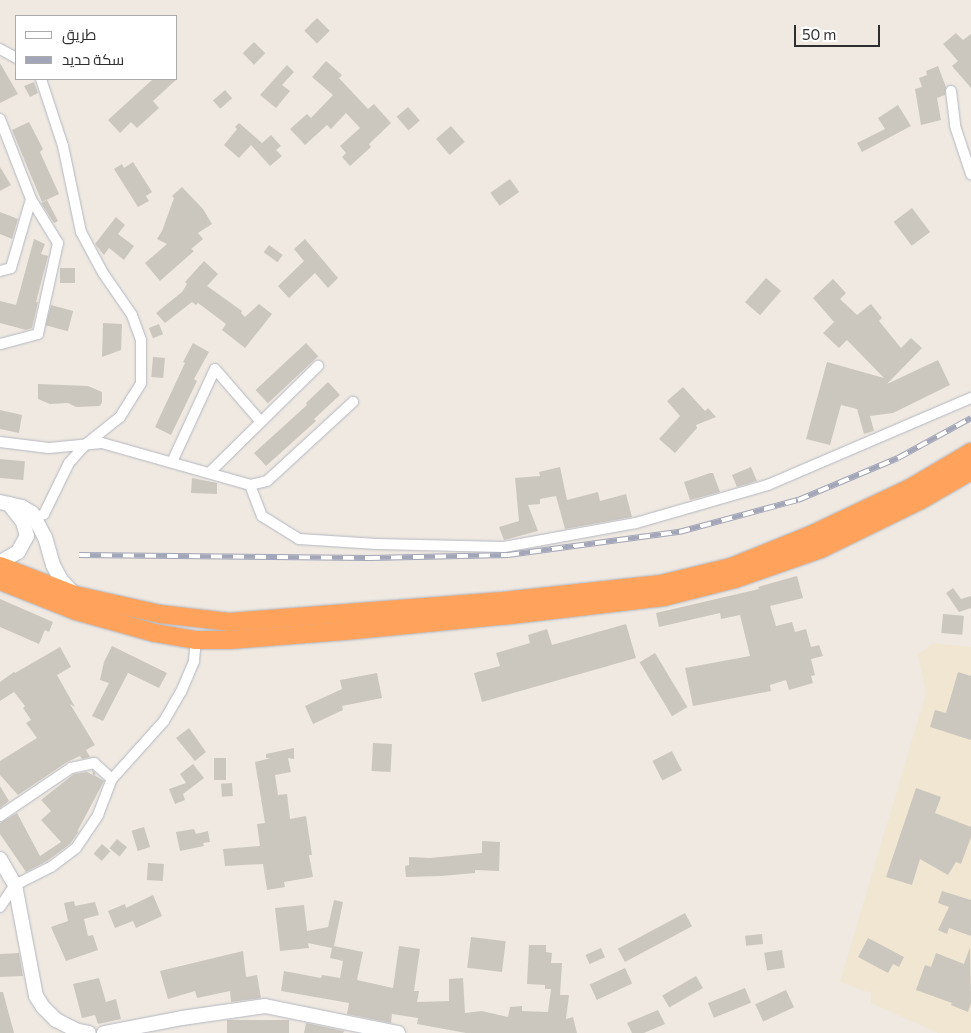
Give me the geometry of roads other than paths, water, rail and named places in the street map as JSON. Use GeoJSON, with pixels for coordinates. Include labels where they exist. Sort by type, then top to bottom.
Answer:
{"type":"FeatureCollection","features":[{"type":"Feature","properties":{"kind":"highway"},"geometry":{"type":"LineString","coordinates":[[0,566],[75,595],[160,614],[229,622],[512,600],[661,584],[731,567],[813,534],[912,487],[971,452]]}},
{"type":"Feature","properties":{"kind":"highway"},"geometry":{"type":"LineString","coordinates":[[0,581],[76,611],[155,634],[196,640],[230,640],[345,631],[511,615],[664,597],[734,579],[821,550],[921,500],[971,470]]}},
{"type":"Feature","properties":{"kind":"main road"},"geometry":{"type":"LineString","coordinates":[[4,503],[30,520],[61,580],[75,595]]}},
{"type":"Feature","properties":{"kind":"main road"},"geometry":{"type":"LineString","coordinates":[[0,562],[11,558],[24,544],[30,520]]}},
{"type":"Feature","properties":{"kind":"main road"},"geometry":{"type":"LineString","coordinates":[[0,859],[15,885],[36,996],[43,1007],[56,1020],[78,1031],[89,1033]]}},
{"type":"Feature","properties":{"kind":"main road"},"geometry":{"type":"LineString","coordinates":[[104,1033],[182,1018],[265,1006],[398,1033]]}},
{"type":"Feature","properties":{"kind":"street"},"geometry":{"type":"LineString","coordinates":[[0,49],[15,57]]}},
{"type":"Feature","properties":{"kind":"street"},"geometry":{"type":"LineString","coordinates":[[30,520],[44,514],[69,463],[85,445],[120,417],[141,383],[141,340],[132,315],[103,273],[81,232],[63,146],[41,80]]}},
{"type":"Feature","properties":{"kind":"street"},"geometry":{"type":"LineString","coordinates":[[951,91],[954,126],[971,174]]}},
{"type":"Feature","properties":{"kind":"street"},"geometry":{"type":"LineString","coordinates":[[0,119],[30,199],[58,243],[38,334],[0,344]]}},
{"type":"Feature","properties":{"kind":"street"},"geometry":{"type":"LineString","coordinates":[[0,271],[11,268],[30,199]]}},
{"type":"Feature","properties":{"kind":"street"},"geometry":{"type":"LineString","coordinates":[[209,473],[318,366]]}},
{"type":"Feature","properties":{"kind":"street"},"geometry":{"type":"LineString","coordinates":[[172,462],[214,369],[261,422]]}},
{"type":"Feature","properties":{"kind":"street"},"geometry":{"type":"LineString","coordinates":[[250,485],[262,516],[299,540],[504,547],[636,523],[768,485],[971,398]]}},
{"type":"Feature","properties":{"kind":"street"},"geometry":{"type":"LineString","coordinates":[[0,442],[49,448],[102,443],[250,485],[267,481],[353,402]]}},
{"type":"Feature","properties":{"kind":"street"},"geometry":{"type":"LineString","coordinates":[[0,907],[15,885],[51,867],[76,848],[98,815],[112,779],[164,722],[181,692],[194,661],[196,640]]}},
{"type":"Feature","properties":{"kind":"street"},"geometry":{"type":"LineString","coordinates":[[0,816],[71,768],[94,764],[112,779]]}},
{"type":"Feature","properties":{"kind":"railway"},"geometry":{"type":"LineString","coordinates":[[79,555],[369,558],[508,555],[679,532],[798,500],[898,458],[971,418]]}}]}
